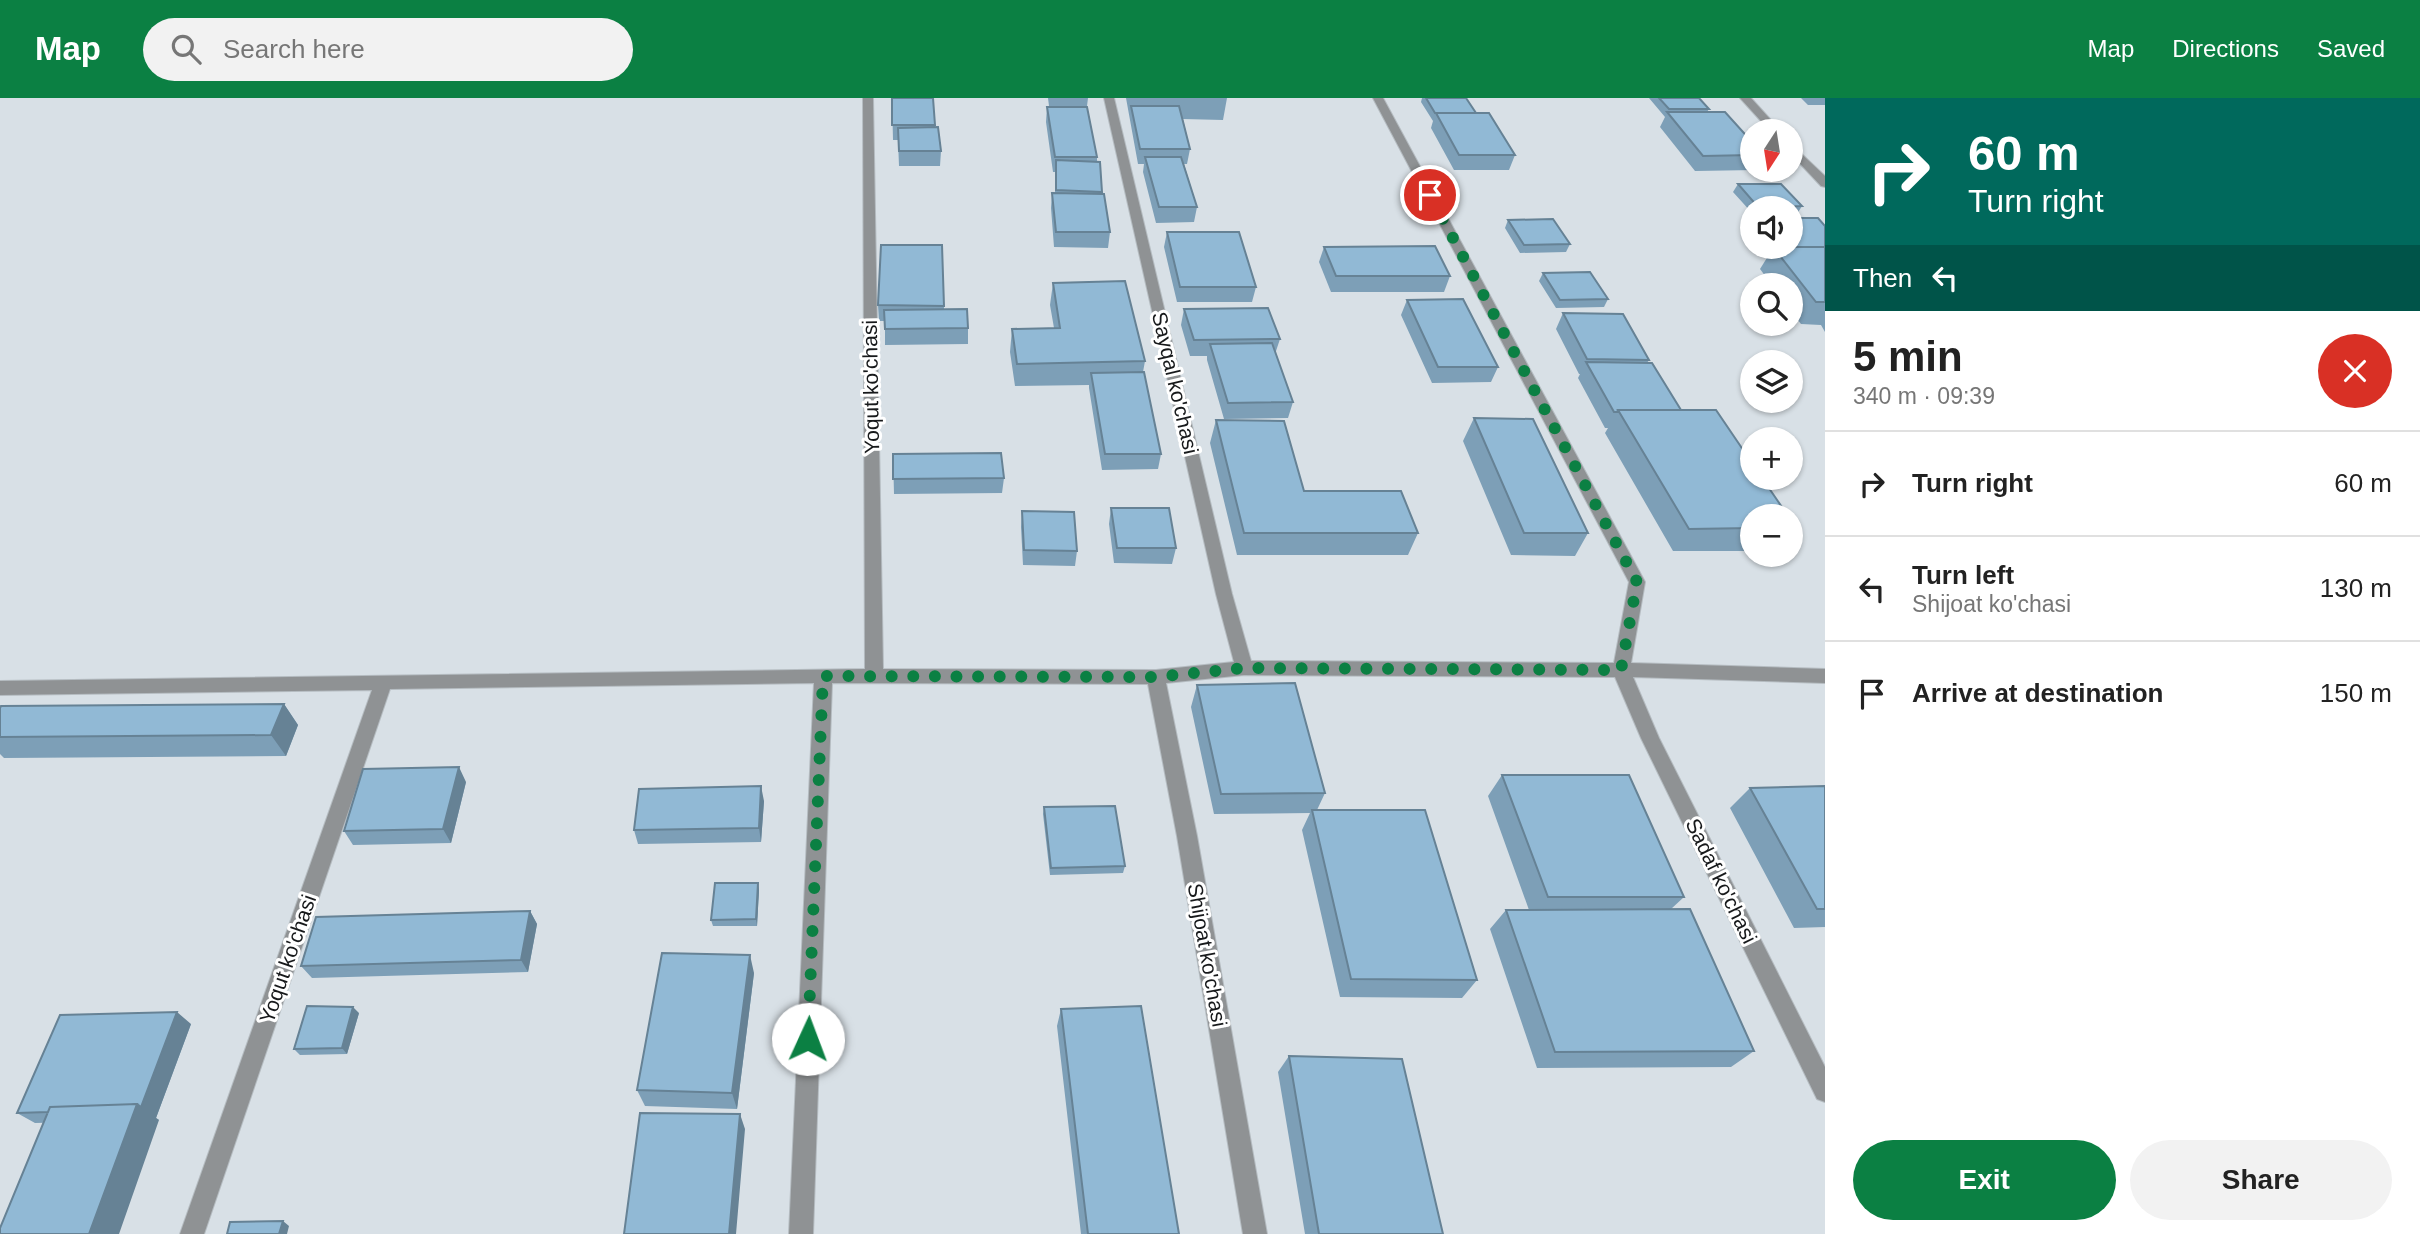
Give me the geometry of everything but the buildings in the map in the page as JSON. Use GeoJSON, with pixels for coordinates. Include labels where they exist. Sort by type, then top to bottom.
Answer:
{"type":"FeatureCollection","features":[{"type":"Feature","properties":{"kind":"street","name":"Yoqut ko'chasi"},"geometry":{"type":"LineString","coordinates":[[868,98],[874,676]]}},
{"type":"Feature","properties":{"kind":"street","name":"Sayqal ko'chasi"},"geometry":{"type":"LineString","coordinates":[[1109,98],[1224,594],[1244,668]]}},
{"type":"Feature","properties":{"kind":"street"},"geometry":{"type":"LineString","coordinates":[[1378,98],[1637,582],[1621,670]]}},
{"type":"Feature","properties":{"kind":"street"},"geometry":{"type":"LineString","coordinates":[[1745,98],[1765,119]]}},
{"type":"Feature","properties":{"kind":"street"},"geometry":{"type":"LineString","coordinates":[[1803,160],[1825,183]]}},
{"type":"Feature","properties":{"kind":"street"},"geometry":{"type":"LineString","coordinates":[[0,688],[823,676],[1156,677],[1244,668],[1621,670],[1825,676]]}},
{"type":"Feature","properties":{"kind":"street","name":"Sadaf ko'chasi"},"geometry":{"type":"LineString","coordinates":[[1621,670],[1650,738],[1825,1091]]}},
{"type":"Feature","properties":{"kind":"street"},"geometry":{"type":"LineString","coordinates":[[800,1234],[823,676]]}},
{"type":"Feature","properties":{"kind":"street","name":"Shijoat ko'chasi"},"geometry":{"type":"LineString","coordinates":[[1156,677],[1187,836],[1255,1234]]}},
{"type":"Feature","properties":{"kind":"street","name":"Yoqut ko'chasi"},"geometry":{"type":"LineString","coordinates":[[192,1234],[383,684]]}},
{"type":"Feature","properties":{"kind":"route"},"geometry":{"type":"LineString","coordinates":[[808,1039],[823,676],[1156,677],[1244,668],[1621,670],[1637,582],[1430,195]]}}]}
